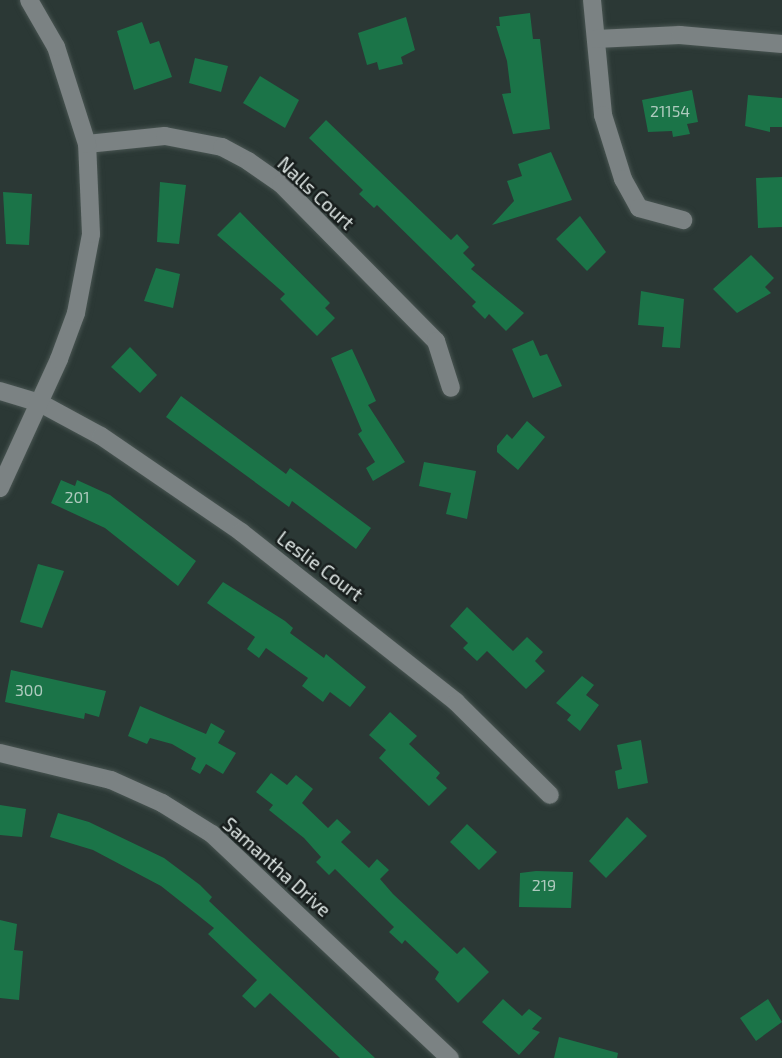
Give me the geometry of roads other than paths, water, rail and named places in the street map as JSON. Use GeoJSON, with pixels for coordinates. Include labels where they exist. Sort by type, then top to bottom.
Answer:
{"type":"FeatureCollection","features":[{"type":"Feature","properties":{"kind":"street"},"geometry":{"type":"LineString","coordinates":[[0,488],[40,403],[76,313],[91,234],[87,144],[56,47],[29,0]]}},
{"type":"Feature","properties":{"kind":"street"},"geometry":{"type":"LineString","coordinates":[[592,0],[603,115],[623,179],[639,208],[683,220]]}},
{"type":"Feature","properties":{"kind":"street"},"geometry":{"type":"LineString","coordinates":[[596,39],[680,35],[782,44]]}},
{"type":"Feature","properties":{"kind":"street","name":"Nalls Court"},"geometry":{"type":"LineString","coordinates":[[87,144],[166,136],[222,147],[248,161],[281,184],[436,341],[451,388]]}},
{"type":"Feature","properties":{"kind":"street","name":"Leslie Court"},"geometry":{"type":"LineString","coordinates":[[0,391],[40,403],[136,458],[331,599],[456,702],[550,795]]}},
{"type":"Feature","properties":{"kind":"street","name":"Samantha Drive"},"geometry":{"type":"LineString","coordinates":[[0,753],[111,780],[162,803],[212,834],[450,1058]]}}]}
